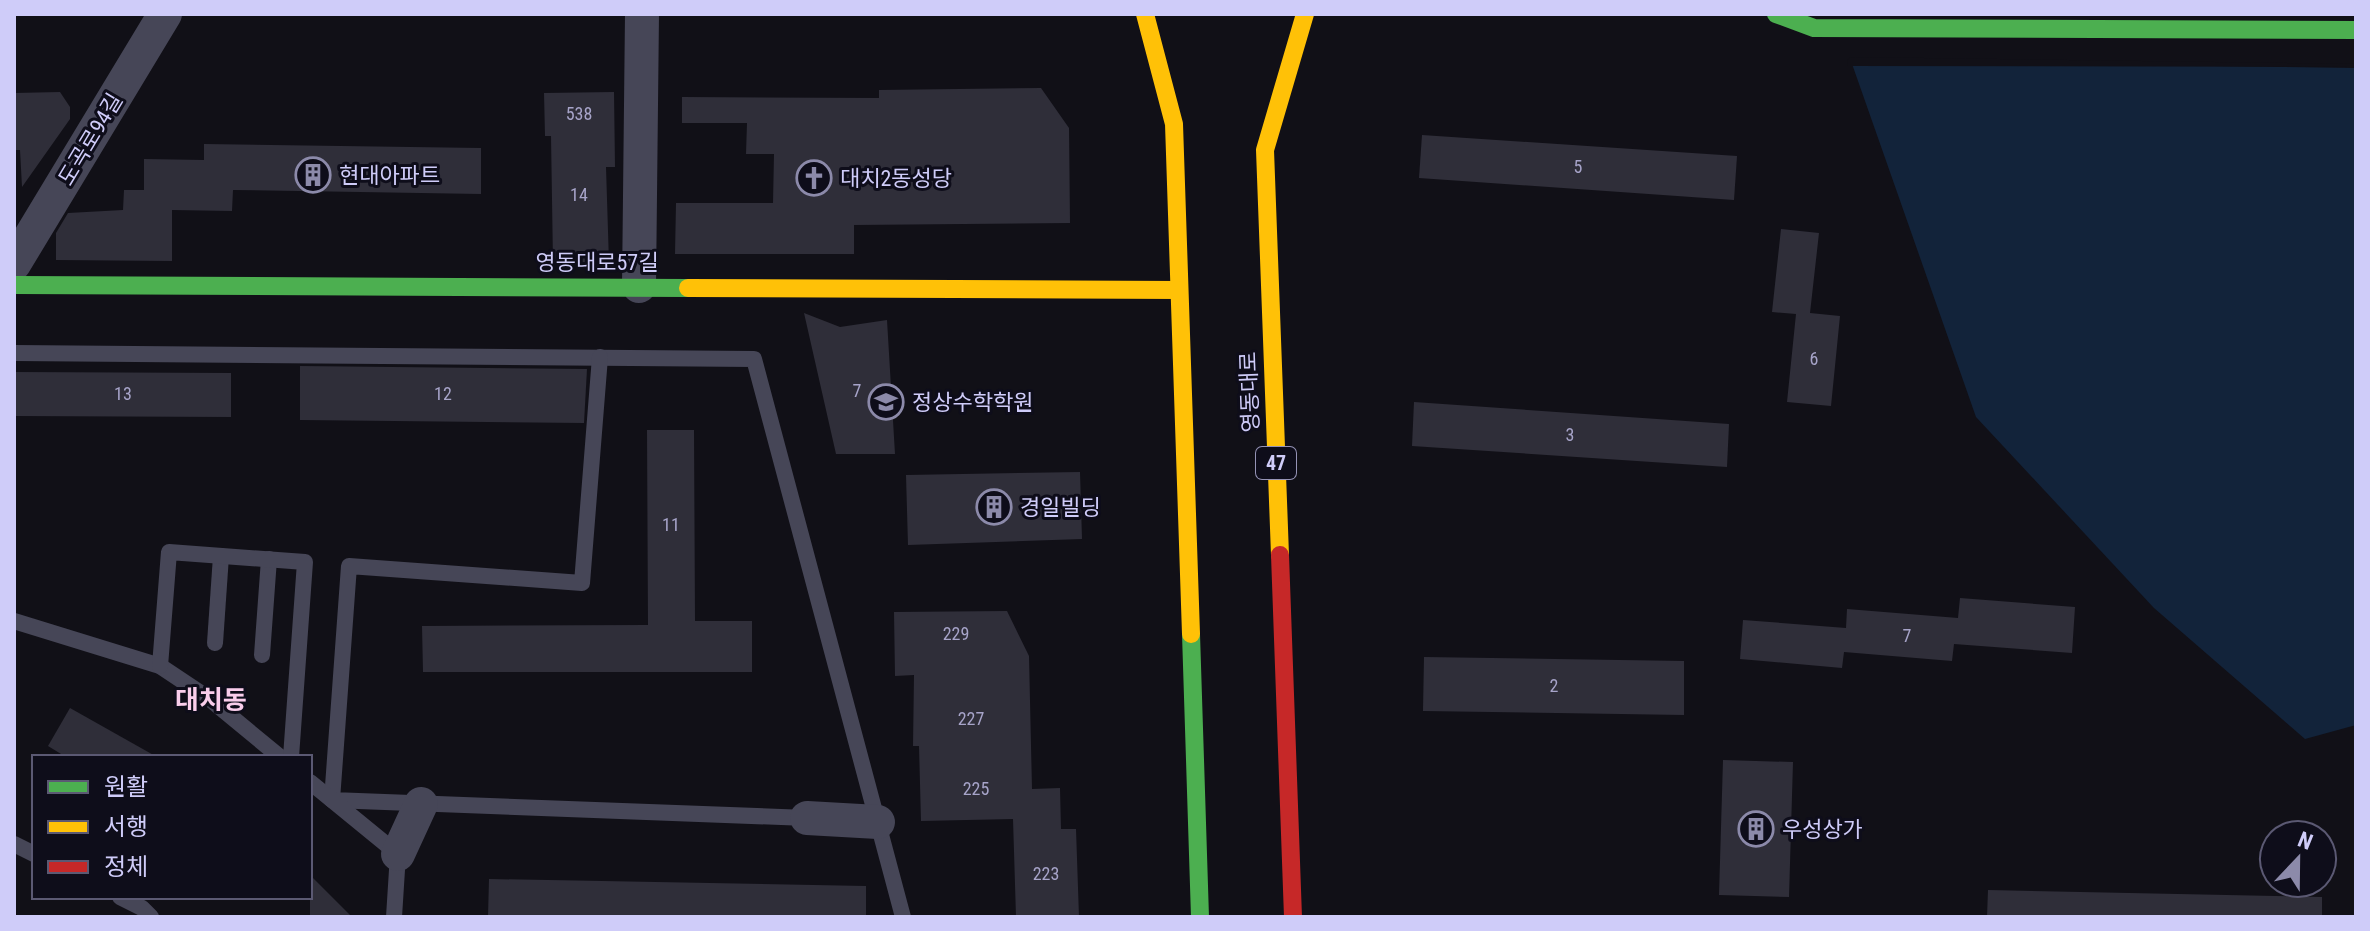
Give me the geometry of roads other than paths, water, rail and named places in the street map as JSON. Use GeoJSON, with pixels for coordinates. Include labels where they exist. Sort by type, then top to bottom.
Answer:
{"type":"FeatureCollection","features":[{"type":"Feature","properties":{"kind":"main road"},"geometry":{"type":"LineString","coordinates":[[1145,14],[1174,124],[1200,917]]}},
{"type":"Feature","properties":{"kind":"main road","name":"영동대로"},"geometry":{"type":"LineString","coordinates":[[1293,917],[1265,150],[1305,14]]}},
{"type":"Feature","properties":{"kind":"main road"},"geometry":{"type":"LineString","coordinates":[[1776,14],[1814,28],[2356,30]]}},
{"type":"Feature","properties":{"kind":"main road","name":"영동대로57길"},"geometry":{"type":"LineString","coordinates":[[14,285],[1179,290]]}},
{"type":"Feature","properties":{"kind":"street","name":"도곡로94길"},"geometry":{"type":"LineString","coordinates":[[14,264],[165,14]]}},
{"type":"Feature","properties":{"kind":"street"},"geometry":{"type":"LineString","coordinates":[[639,286],[642,14]]}},
{"type":"Feature","properties":{"kind":"street"},"geometry":{"type":"LineString","coordinates":[[398,854],[421,804]]}},
{"type":"Feature","properties":{"kind":"street"},"geometry":{"type":"LineString","coordinates":[[807,818],[878,822]]}},
{"type":"Feature","properties":{"kind":"lane"},"geometry":{"type":"LineString","coordinates":[[14,353],[754,359],[903,917]]}},
{"type":"Feature","properties":{"kind":"lane"},"geometry":{"type":"LineString","coordinates":[[332,800],[349,566],[582,583],[600,357]]}},
{"type":"Feature","properties":{"kind":"lane"},"geometry":{"type":"LineString","coordinates":[[160,666],[169,552],[305,562],[291,755]]}},
{"type":"Feature","properties":{"kind":"lane"},"geometry":{"type":"LineString","coordinates":[[215,643],[221,556]]}},
{"type":"Feature","properties":{"kind":"lane"},"geometry":{"type":"LineString","coordinates":[[262,655],[269,559]]}},
{"type":"Feature","properties":{"kind":"lane"},"geometry":{"type":"LineString","coordinates":[[14,621],[160,666],[211,700],[278,755]]}},
{"type":"Feature","properties":{"kind":"lane"},"geometry":{"type":"LineString","coordinates":[[312,784],[398,854],[394,917]]}},
{"type":"Feature","properties":{"kind":"lane"},"geometry":{"type":"LineString","coordinates":[[332,800],[807,818]]}},
{"type":"Feature","properties":{"kind":"lane"},"geometry":{"type":"LineString","coordinates":[[14,844],[32,853]]}},
{"type":"Feature","properties":{"kind":"lane"},"geometry":{"type":"LineString","coordinates":[[124,899],[142,908],[151,917]]}},
{"type":"Feature","properties":{"kind":"water"},"geometry":{"type":"Polygon","coordinates":[[[1851,61],[2356,68],[2356,725],[2305,739],[2154,608],[1976,417],[1851,61]]]}},
{"type":"Feature","properties":{"kind":"place","name":"현대아파트"},"geometry":{"type":"Point","coordinates":[313,175]}},
{"type":"Feature","properties":{"kind":"place","name":"대치2동성당"},"geometry":{"type":"Point","coordinates":[814,178]}},
{"type":"Feature","properties":{"kind":"place","name":"정상수학학원"},"geometry":{"type":"Point","coordinates":[886,402]}},
{"type":"Feature","properties":{"kind":"place","name":"경일빌딩"},"geometry":{"type":"Point","coordinates":[994,507]}},
{"type":"Feature","properties":{"kind":"place","name":"우성상가"},"geometry":{"type":"Point","coordinates":[1756,829]}},
{"type":"Feature","properties":{"kind":"district","name":"대치동"},"geometry":{"type":"Point","coordinates":[211,700]}}]}
